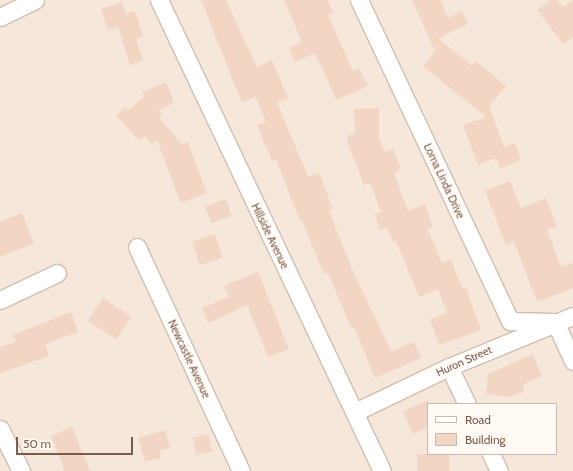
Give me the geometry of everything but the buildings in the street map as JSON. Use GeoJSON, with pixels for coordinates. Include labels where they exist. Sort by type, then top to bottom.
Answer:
{"type":"FeatureCollection","features":[{"type":"Feature","properties":{"kind":"street"},"geometry":{"type":"LineString","coordinates":[[0,17],[15,4],[35,0]]}},
{"type":"Feature","properties":{"kind":"street","name":"Hillside Avenue"},"geometry":{"type":"LineString","coordinates":[[159,0],[357,411],[382,471]]}},
{"type":"Feature","properties":{"kind":"street","name":"Loma Linda Drive"},"geometry":{"type":"LineString","coordinates":[[359,0],[510,321],[555,322]]}},
{"type":"Feature","properties":{"kind":"street","name":"Newcastle Avenue"},"geometry":{"type":"LineString","coordinates":[[137,246],[240,471]]}},
{"type":"Feature","properties":{"kind":"street"},"geometry":{"type":"LineString","coordinates":[[0,300],[57,273]]}},
{"type":"Feature","properties":{"kind":"street","name":"Huron Street"},"geometry":{"type":"LineString","coordinates":[[357,411],[449,367],[555,322],[573,316]]}},
{"type":"Feature","properties":{"kind":"street"},"geometry":{"type":"LineString","coordinates":[[555,322],[573,361]]}},
{"type":"Feature","properties":{"kind":"street"},"geometry":{"type":"LineString","coordinates":[[449,367],[467,403]]}},
{"type":"Feature","properties":{"kind":"street"},"geometry":{"type":"LineString","coordinates":[[0,429],[21,471]]}},
{"type":"Feature","properties":{"kind":"street"},"geometry":{"type":"LineString","coordinates":[[491,455],[499,471]]}},
{"type":"Feature","properties":{"kind":"shaded area"},"geometry":{"type":"Polygon","coordinates":[[[0,0],[573,0],[573,471],[0,471],[0,0]]]}}]}
